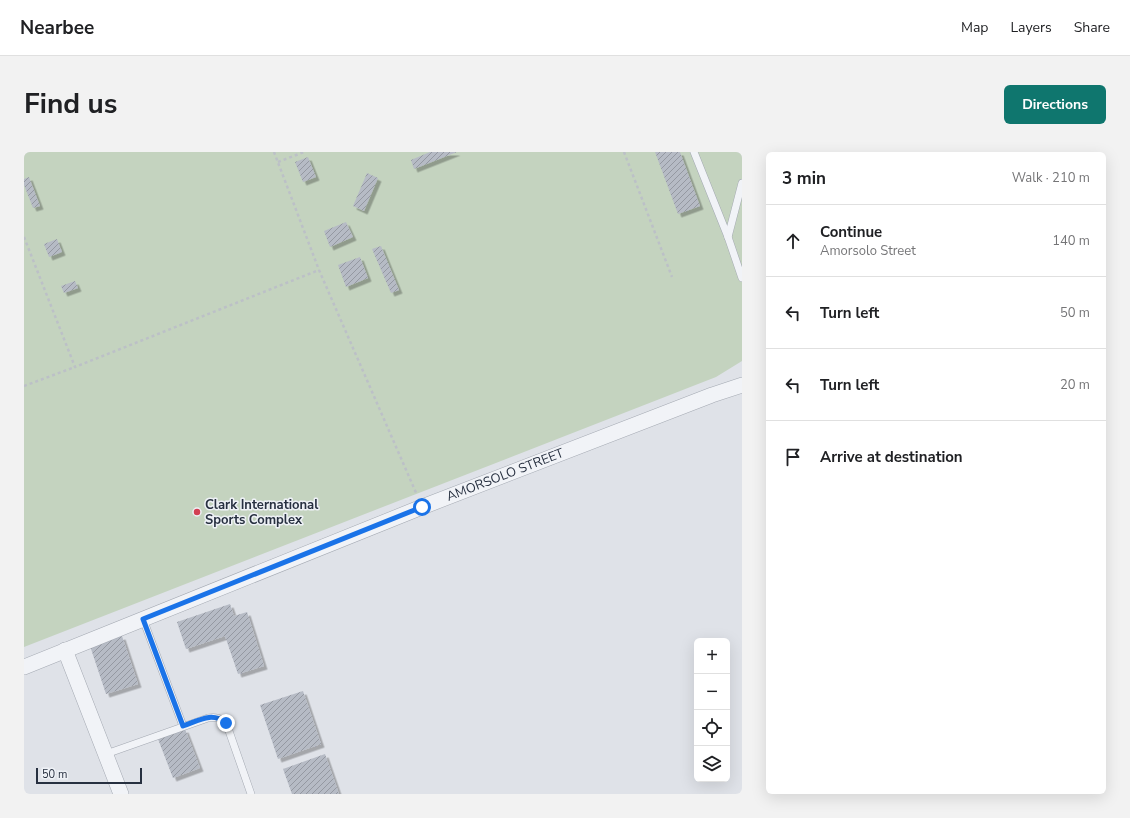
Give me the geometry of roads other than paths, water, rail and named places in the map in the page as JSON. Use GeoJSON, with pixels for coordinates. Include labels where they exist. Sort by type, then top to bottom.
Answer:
{"type":"FeatureCollection","features":[{"type":"Feature","properties":{"kind":"street","name":"AMORSOLO STREET"},"geometry":{"type":"LineString","coordinates":[[24,667],[422,507],[712,394],[742,385]]}},
{"type":"Feature","properties":{"kind":"street"},"geometry":{"type":"LineString","coordinates":[[65,650],[120,794]]}},
{"type":"Feature","properties":{"kind":"lane"},"geometry":{"type":"LineString","coordinates":[[694,152],[728,237],[742,278]]}},
{"type":"Feature","properties":{"kind":"lane"},"geometry":{"type":"LineString","coordinates":[[728,237],[742,183]]}},
{"type":"Feature","properties":{"kind":"lane"},"geometry":{"type":"LineString","coordinates":[[143,619],[183,726]]}},
{"type":"Feature","properties":{"kind":"lane"},"geometry":{"type":"LineString","coordinates":[[106,754],[208,718],[220,718],[226,723],[251,794]]}},
{"type":"Feature","properties":{"kind":"place","name":"Clark International Sports Complex"},"geometry":{"type":"Point","coordinates":[197,512]}}]}
